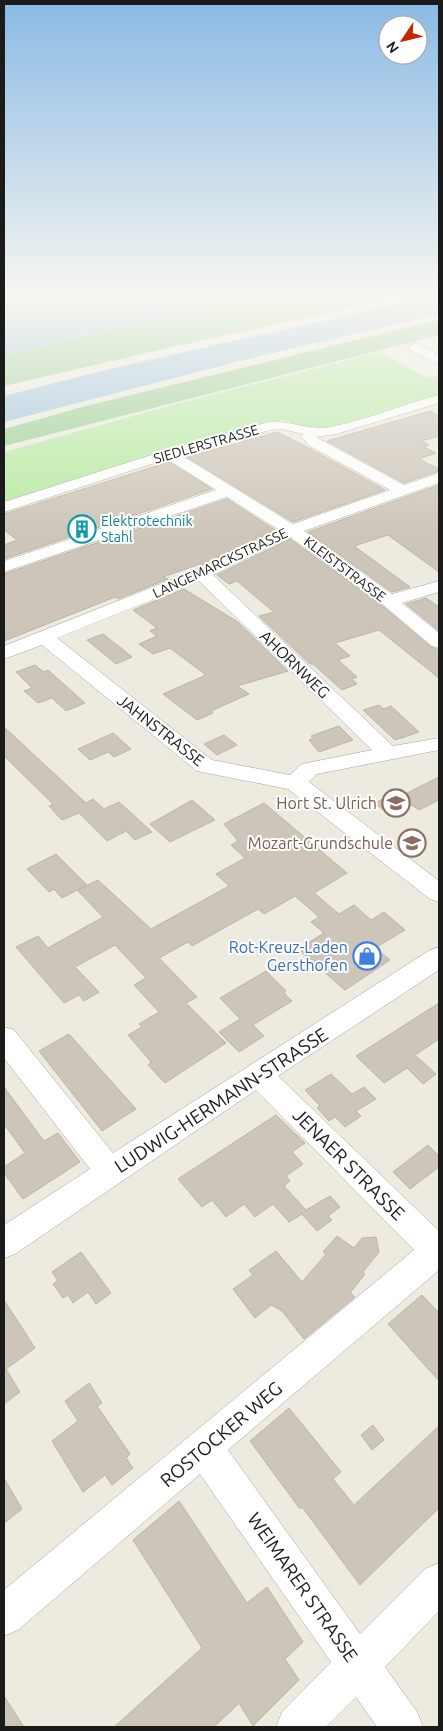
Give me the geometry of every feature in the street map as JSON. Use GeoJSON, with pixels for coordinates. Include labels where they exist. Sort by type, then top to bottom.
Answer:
{"type":"FeatureCollection","features":[{"type":"Feature","properties":{"kind":"street","name":"SIEDLERSTRASSE"},"geometry":{"type":"LineString","coordinates":[[4,507],[169,454],[276,425],[289,426],[311,432],[331,431],[439,399]]}},
{"type":"Feature","properties":{"kind":"street"},"geometry":{"type":"LineString","coordinates":[[311,432],[309,437],[313,442],[403,491]]}},
{"type":"Feature","properties":{"kind":"street","name":"KLEISTSTRASSE"},"geometry":{"type":"LineString","coordinates":[[169,454],[292,530],[389,601],[439,642]]}},
{"type":"Feature","properties":{"kind":"street","name":"LANGEMARCKSTRASSE"},"geometry":{"type":"LineString","coordinates":[[4,653],[202,574],[292,530],[439,478]]}},
{"type":"Feature","properties":{"kind":"street"},"geometry":{"type":"LineString","coordinates":[[4,567],[229,491]]}},
{"type":"Feature","properties":{"kind":"street","name":"AHORNWEG"},"geometry":{"type":"LineString","coordinates":[[202,574],[388,753]]}},
{"type":"Feature","properties":{"kind":"street"},"geometry":{"type":"LineString","coordinates":[[389,601],[439,586]]}},
{"type":"Feature","properties":{"kind":"street","name":"JAHNSTRASSE"},"geometry":{"type":"LineString","coordinates":[[44,637],[205,766],[295,783],[439,893]]}},
{"type":"Feature","properties":{"kind":"street"},"geometry":{"type":"LineString","coordinates":[[295,783],[310,769],[439,744]]}},
{"type":"Feature","properties":{"kind":"street","name":"LUDWIG-HERMANN-STRASSE"},"geometry":{"type":"LineString","coordinates":[[4,1243],[439,957]]}},
{"type":"Feature","properties":{"kind":"street"},"geometry":{"type":"LineString","coordinates":[[4,1038],[110,1172]]}},
{"type":"Feature","properties":{"kind":"street","name":"JENAER STRASSE"},"geometry":{"type":"LineString","coordinates":[[259,1075],[438,1252]]}},
{"type":"Feature","properties":{"kind":"street","name":"ROSTOCKER WEG"},"geometry":{"type":"LineString","coordinates":[[4,1616],[438,1252]]}},
{"type":"Feature","properties":{"kind":"street","name":"WEIMARER STRASSE"},"geometry":{"type":"LineString","coordinates":[[204,1448],[402,1727]]}},
{"type":"Feature","properties":{"kind":"street"},"geometry":{"type":"LineString","coordinates":[[297,1727],[357,1664],[439,1583]]}},
{"type":"Feature","properties":{"kind":"green space"},"geometry":{"type":"Polygon","coordinates":[[[4,377],[44,377],[4,386],[4,377]]]}},
{"type":"Feature","properties":{"kind":"green space"},"geometry":{"type":"Polygon","coordinates":[[[206,377],[275,377],[4,446],[4,429],[86,406],[206,377]]]}},
{"type":"Feature","properties":{"kind":"green space"},"geometry":{"type":"Polygon","coordinates":[[[283,377],[439,377],[439,396],[329,428],[303,427],[284,420],[152,456],[4,503],[4,452],[283,377]]]}},
{"type":"Feature","properties":{"kind":"water"},"geometry":{"type":"Polygon","coordinates":[[[80,377],[178,377],[4,422],[4,396],[80,377]]]}},
{"type":"Feature","properties":{"kind":"building"},"geometry":{"type":"Polygon","coordinates":[[[430,411],[439,416],[439,436],[422,441],[429,445],[424,447],[436,453],[419,459],[439,469],[439,471],[404,483],[327,441],[430,411]]]}},
{"type":"Feature","properties":{"kind":"building"},"geometry":{"type":"Polygon","coordinates":[[[277,432],[385,490],[293,522],[187,457],[277,432]]]}},
{"type":"Feature","properties":{"kind":"building"},"geometry":{"type":"Polygon","coordinates":[[[169,462],[212,489],[4,559],[4,545],[17,540],[4,530],[4,514],[169,462]]]}},
{"type":"Feature","properties":{"kind":"building"},"geometry":{"type":"Polygon","coordinates":[[[439,485],[439,572],[388,535],[354,546],[410,587],[392,592],[308,532],[439,485]]]}},
{"type":"Feature","properties":{"kind":"building"},"geometry":{"type":"Polygon","coordinates":[[[227,499],[275,530],[202,565],[200,564],[163,577],[168,579],[118,599],[115,597],[4,641],[4,574],[227,499]]]}},
{"type":"Feature","properties":{"kind":"building"},"geometry":{"type":"Polygon","coordinates":[[[290,539],[380,604],[431,647],[439,650],[439,678],[379,630],[335,643],[350,656],[338,660],[357,677],[352,679],[357,684],[342,690],[313,664],[310,664],[259,616],[274,612],[237,581],[229,584],[217,575],[290,539]]]}},
{"type":"Feature","properties":{"kind":"building"},"geometry":{"type":"Polygon","coordinates":[[[184,589],[238,622],[288,671],[237,686],[249,694],[211,711],[213,713],[197,720],[163,694],[206,675],[170,648],[153,654],[139,644],[157,636],[150,631],[157,628],[133,610],[184,589]]]}},
{"type":"Feature","properties":{"kind":"building"},"geometry":{"type":"Polygon","coordinates":[[[426,598],[439,607],[439,631],[406,604],[426,598]]]}},
{"type":"Feature","properties":{"kind":"building"},"geometry":{"type":"Polygon","coordinates":[[[103,634],[132,657],[116,664],[87,640],[103,634]]]}},
{"type":"Feature","properties":{"kind":"building"},"geometry":{"type":"Polygon","coordinates":[[[35,665],[44,672],[48,670],[85,703],[66,711],[52,698],[38,703],[24,691],[32,688],[16,672],[35,665]]]}},
{"type":"Feature","properties":{"kind":"building"},"geometry":{"type":"Polygon","coordinates":[[[379,705],[384,709],[391,706],[419,732],[395,740],[363,710],[379,705]]]}},
{"type":"Feature","properties":{"kind":"building"},"geometry":{"type":"Polygon","coordinates":[[[339,726],[353,740],[319,752],[309,740],[313,738],[311,736],[339,726]]]}},
{"type":"Feature","properties":{"kind":"building"},"geometry":{"type":"Polygon","coordinates":[[[4,727],[86,803],[93,799],[104,809],[119,802],[152,832],[135,840],[126,831],[107,841],[79,813],[62,820],[49,806],[53,804],[4,756],[4,727]]]}},
{"type":"Feature","properties":{"kind":"building"},"geometry":{"type":"Polygon","coordinates":[[[113,733],[131,749],[114,757],[108,752],[90,760],[78,749],[113,733]]]}},
{"type":"Feature","properties":{"kind":"building"},"geometry":{"type":"Polygon","coordinates":[[[224,735],[237,745],[217,755],[204,744],[224,735]]]}},
{"type":"Feature","properties":{"kind":"building"},"geometry":{"type":"Polygon","coordinates":[[[439,777],[439,800],[419,810],[412,805],[390,815],[375,803],[398,791],[403,795],[439,777]]]}},
{"type":"Feature","properties":{"kind":"building"},"geometry":{"type":"Polygon","coordinates":[[[192,800],[215,820],[170,842],[150,824],[192,800]]]}},
{"type":"Feature","properties":{"kind":"building"},"geometry":{"type":"Polygon","coordinates":[[[264,803],[347,873],[314,893],[339,914],[354,905],[371,920],[384,912],[405,930],[375,948],[390,960],[345,990],[298,949],[324,933],[311,922],[319,917],[295,896],[264,914],[258,909],[192,946],[188,942],[159,958],[197,997],[186,1003],[226,1043],[165,1083],[148,1065],[151,1062],[128,1035],[142,1027],[139,1024],[159,1012],[134,985],[146,978],[115,945],[75,967],[99,992],[84,1001],[79,995],[64,1003],[16,947],[38,936],[48,948],[103,917],[77,890],[98,880],[151,929],[229,886],[216,874],[245,858],[231,845],[238,841],[224,824],[264,803]]]}},
{"type":"Feature","properties":{"kind":"building"},"geometry":{"type":"Polygon","coordinates":[[[56,854],[87,885],[62,898],[54,889],[49,892],[27,869],[56,854]]]}},
{"type":"Feature","properties":{"kind":"building"},"geometry":{"type":"Polygon","coordinates":[[[266,971],[286,991],[284,993],[292,1001],[253,1025],[264,1036],[239,1052],[219,1032],[240,1019],[220,998],[266,971]]]}},
{"type":"Feature","properties":{"kind":"building"},"geometry":{"type":"Polygon","coordinates":[[[439,1003],[439,1039],[415,1055],[436,1074],[423,1084],[407,1068],[384,1083],[356,1056],[439,1003]]]}},
{"type":"Feature","properties":{"kind":"building"},"geometry":{"type":"Polygon","coordinates":[[[69,1034],[136,1109],[102,1131],[39,1051],[69,1034]]]}},
{"type":"Feature","properties":{"kind":"building"},"geometry":{"type":"Polygon","coordinates":[[[331,1074],[352,1094],[364,1087],[376,1099],[356,1111],[361,1116],[345,1127],[335,1117],[329,1121],[317,1108],[320,1106],[305,1090],[331,1074]]]}},
{"type":"Feature","properties":{"kind":"building"},"geometry":{"type":"Polygon","coordinates":[[[4,1087],[44,1141],[58,1133],[80,1162],[23,1199],[4,1173],[4,1167],[25,1153],[4,1124],[4,1087]]]}},
{"type":"Feature","properties":{"kind":"building"},"geometry":{"type":"Polygon","coordinates":[[[276,1115],[305,1143],[292,1152],[303,1164],[286,1176],[290,1181],[284,1186],[306,1210],[330,1196],[340,1207],[328,1216],[332,1220],[317,1231],[302,1214],[289,1222],[273,1204],[255,1217],[244,1204],[226,1217],[212,1200],[202,1207],[178,1179],[276,1115]]]}},
{"type":"Feature","properties":{"kind":"building"},"geometry":{"type":"Polygon","coordinates":[[[428,1145],[439,1156],[439,1167],[410,1189],[393,1172],[428,1145]]]}},
{"type":"Feature","properties":{"kind":"building"},"geometry":{"type":"Polygon","coordinates":[[[337,1236],[354,1248],[362,1238],[376,1237],[379,1252],[363,1272],[365,1274],[350,1293],[355,1297],[304,1339],[282,1311],[271,1305],[255,1318],[233,1289],[253,1275],[249,1270],[276,1251],[302,1282],[326,1254],[323,1252],[337,1236]]]}},
{"type":"Feature","properties":{"kind":"building"},"geometry":{"type":"Polygon","coordinates":[[[81,1252],[111,1293],[96,1304],[88,1292],[73,1303],[68,1295],[63,1298],[53,1284],[58,1281],[52,1272],[81,1252]]]}},
{"type":"Feature","properties":{"kind":"building"},"geometry":{"type":"Polygon","coordinates":[[[422,1295],[439,1313],[439,1381],[388,1324],[422,1295]]]}},
{"type":"Feature","properties":{"kind":"building"},"geometry":{"type":"Polygon","coordinates":[[[4,1300],[35,1348],[6,1369],[20,1392],[4,1404],[4,1300]]]}},
{"type":"Feature","properties":{"kind":"building"},"geometry":{"type":"Polygon","coordinates":[[[89,1383],[102,1403],[97,1406],[130,1454],[126,1458],[133,1468],[112,1485],[105,1475],[83,1492],[52,1441],[78,1421],[65,1401],[89,1383]]]}},
{"type":"Feature","properties":{"kind":"building"},"geometry":{"type":"Polygon","coordinates":[[[289,1408],[341,1472],[333,1479],[354,1505],[439,1426],[439,1508],[360,1585],[302,1507],[300,1509],[250,1441],[289,1408]]]}},
{"type":"Feature","properties":{"kind":"building"},"geometry":{"type":"Polygon","coordinates":[[[373,1425],[384,1440],[372,1450],[361,1435],[373,1425]]]}},
{"type":"Feature","properties":{"kind":"building"},"geometry":{"type":"Polygon","coordinates":[[[4,1478],[22,1509],[4,1523],[4,1478]]]}},
{"type":"Feature","properties":{"kind":"building"},"geometry":{"type":"Polygon","coordinates":[[[179,1501],[247,1603],[267,1587],[303,1642],[285,1659],[299,1680],[253,1726],[239,1703],[214,1727],[114,1727],[202,1648],[133,1540],[179,1501]]]}},
{"type":"Feature","properties":{"kind":"building"},"geometry":{"type":"Polygon","coordinates":[[[4,1696],[24,1727],[4,1727],[4,1696]]]}},
{"type":"Feature","properties":{"kind":"place","name":"Elektrotechnik Stahl"},"geometry":{"type":"Point","coordinates":[82,529]}},
{"type":"Feature","properties":{"kind":"place","name":"Hort St. Ulrich"},"geometry":{"type":"Point","coordinates":[396,803]}},
{"type":"Feature","properties":{"kind":"place","name":"Mozart-Grundschule"},"geometry":{"type":"Point","coordinates":[412,843]}},
{"type":"Feature","properties":{"kind":"place","name":"Rot-Kreuz-Laden Gersthofen"},"geometry":{"type":"Point","coordinates":[367,956]}}]}
